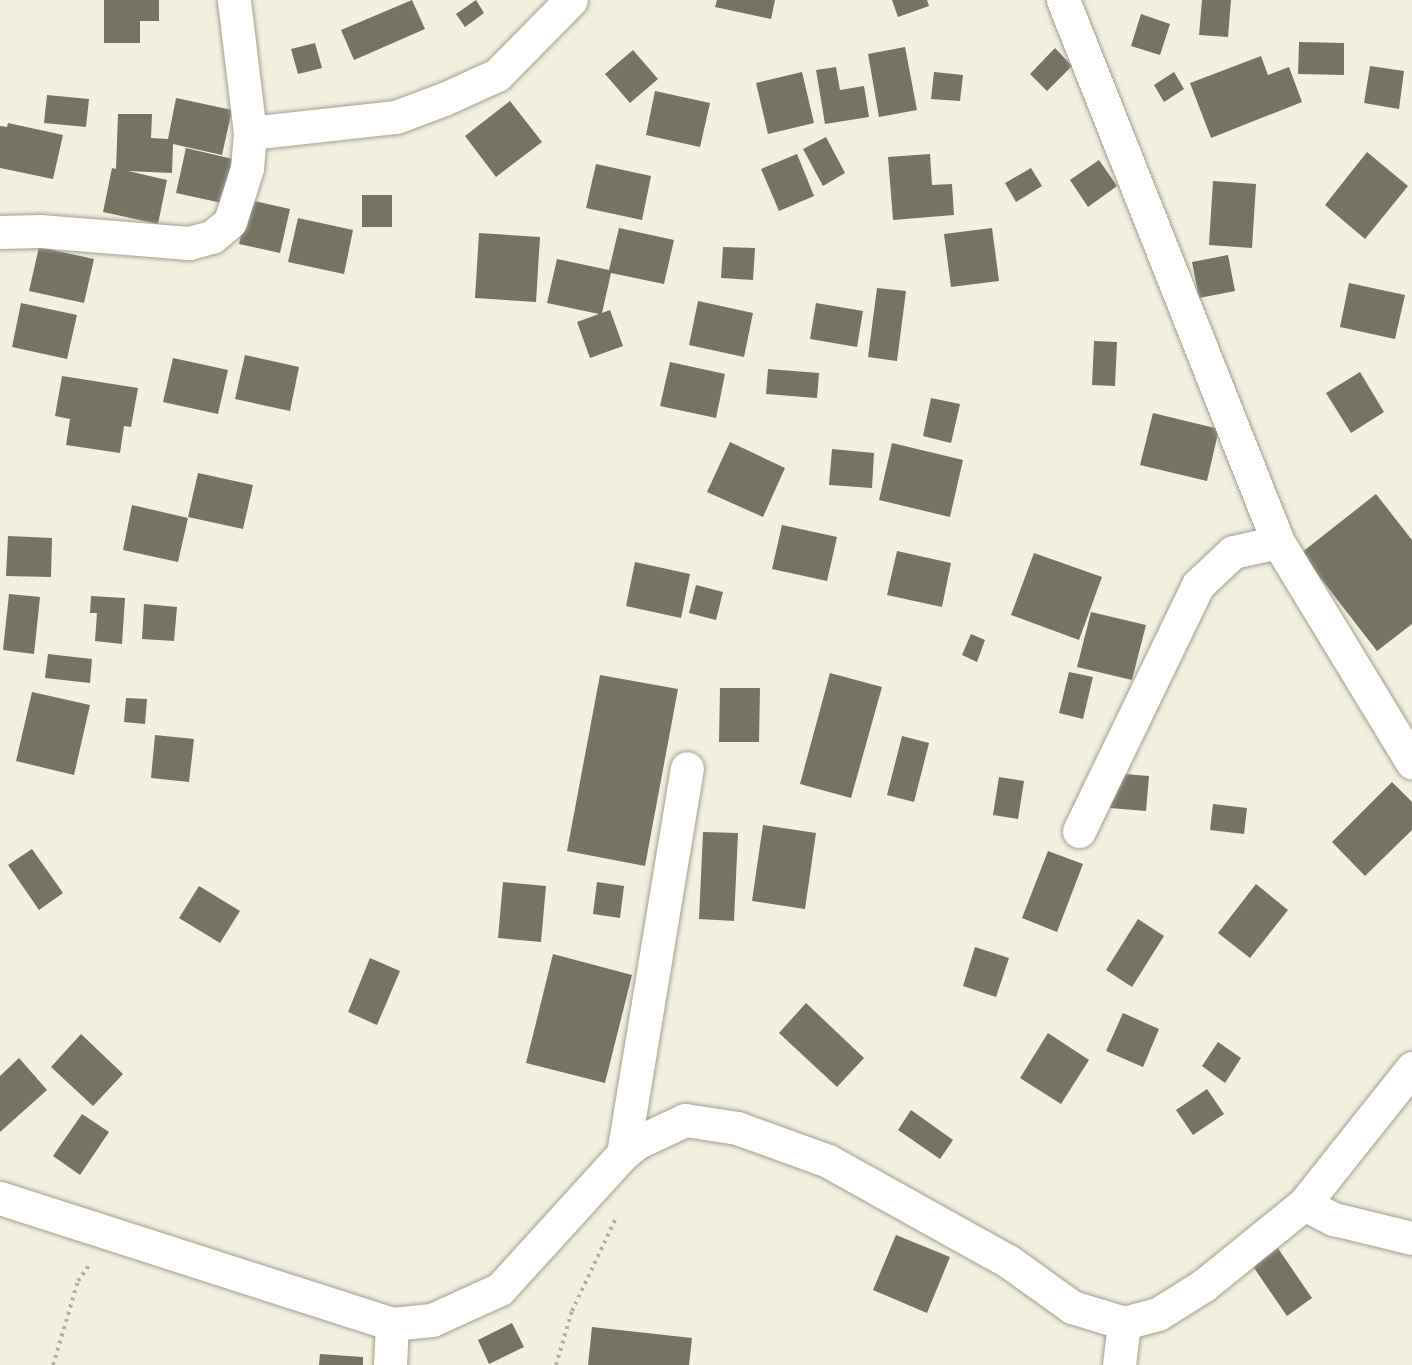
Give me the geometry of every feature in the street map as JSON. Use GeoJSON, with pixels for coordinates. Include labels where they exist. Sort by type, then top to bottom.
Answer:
{"type":"FeatureCollection","features":[{"type":"Feature","properties":{"kind":"street"},"geometry":{"type":"LineString","coordinates":[[0,232],[40,231],[189,243],[212,237],[230,222],[240,196],[250,133],[234,0]]}},
{"type":"Feature","properties":{"kind":"street"},"geometry":{"type":"LineString","coordinates":[[250,133],[396,117],[444,99],[496,75],[571,0]]}},
{"type":"Feature","properties":{"kind":"street"},"geometry":{"type":"LineString","coordinates":[[1063,0],[1278,542],[1412,762]]}},
{"type":"Feature","properties":{"kind":"street"},"geometry":{"type":"LineString","coordinates":[[1079,831],[1198,585],[1233,552],[1278,542]]}},
{"type":"Feature","properties":{"kind":"street"},"geometry":{"type":"LineString","coordinates":[[623,1154],[687,768]]}},
{"type":"Feature","properties":{"kind":"street"},"geometry":{"type":"LineString","coordinates":[[0,1198],[392,1324],[432,1320],[500,1289],[623,1154],[685,1120],[737,1128],[828,1161],[1008,1261],[1072,1307],[1124,1323],[1158,1314],[1204,1285],[1304,1204],[1412,1068]]}},
{"type":"Feature","properties":{"kind":"street"},"geometry":{"type":"LineString","coordinates":[[1304,1204],[1334,1219],[1412,1238]]}},
{"type":"Feature","properties":{"kind":"street"},"geometry":{"type":"LineString","coordinates":[[1119,1365],[1124,1323]]}},
{"type":"Feature","properties":{"kind":"street"},"geometry":{"type":"LineString","coordinates":[[390,1365],[392,1324]]}},
{"type":"Feature","properties":{"kind":"path"},"geometry":{"type":"LineString","coordinates":[[556,1365],[572,1311],[617,1213]]}},
{"type":"Feature","properties":{"kind":"path"},"geometry":{"type":"LineString","coordinates":[[53,1365],[78,1281],[111,1234]]}},
{"type":"Feature","properties":{"kind":"building"},"geometry":{"type":"Polygon","coordinates":[[[104,0],[159,0],[159,21],[140,21],[140,43],[104,43],[104,0]]]}},
{"type":"Feature","properties":{"kind":"building"},"geometry":{"type":"Polygon","coordinates":[[[412,0],[425,29],[354,60],[341,30],[412,0]]]}},
{"type":"Feature","properties":{"kind":"building"},"geometry":{"type":"Polygon","coordinates":[[[476,0],[484,13],[465,27],[456,14],[476,0]]]}},
{"type":"Feature","properties":{"kind":"building"},"geometry":{"type":"Polygon","coordinates":[[[717,0],[775,0],[771,19],[715,7],[717,0]]]}},
{"type":"Feature","properties":{"kind":"building"},"geometry":{"type":"Polygon","coordinates":[[[892,0],[927,0],[929,6],[898,17],[892,0]]]}},
{"type":"Feature","properties":{"kind":"building"},"geometry":{"type":"Polygon","coordinates":[[[1202,0],[1231,0],[1228,37],[1199,35],[1202,0]]]}},
{"type":"Feature","properties":{"kind":"building"},"geometry":{"type":"Polygon","coordinates":[[[1141,14],[1170,24],[1160,55],[1131,46],[1141,14]]]}},
{"type":"Feature","properties":{"kind":"building"},"geometry":{"type":"Polygon","coordinates":[[[1299,42],[1344,43],[1344,75],[1298,74],[1299,42]]]}},
{"type":"Feature","properties":{"kind":"building"},"geometry":{"type":"Polygon","coordinates":[[[315,43],[322,68],[298,74],[291,49],[315,43]]]}},
{"type":"Feature","properties":{"kind":"building"},"geometry":{"type":"Polygon","coordinates":[[[905,47],[917,110],[879,117],[868,54],[905,47]]]}},
{"type":"Feature","properties":{"kind":"building"},"geometry":{"type":"Polygon","coordinates":[[[1055,48],[1072,66],[1047,91],[1030,74],[1055,48]]]}},
{"type":"Feature","properties":{"kind":"building"},"geometry":{"type":"Polygon","coordinates":[[[633,50],[658,79],[630,103],[605,74],[633,50]]]}},
{"type":"Feature","properties":{"kind":"building"},"geometry":{"type":"Polygon","coordinates":[[[1261,56],[1268,75],[1289,67],[1302,102],[1211,138],[1190,83],[1261,56]]]}},
{"type":"Feature","properties":{"kind":"building"},"geometry":{"type":"Polygon","coordinates":[[[1370,66],[1404,71],[1399,109],[1364,103],[1370,66]]]}},
{"type":"Feature","properties":{"kind":"building"},"geometry":{"type":"Polygon","coordinates":[[[836,67],[840,90],[864,86],[869,117],[825,124],[816,70],[836,67]]]}},
{"type":"Feature","properties":{"kind":"building"},"geometry":{"type":"Polygon","coordinates":[[[802,72],[814,123],[768,134],[756,83],[802,72]]]}},
{"type":"Feature","properties":{"kind":"building"},"geometry":{"type":"Polygon","coordinates":[[[934,72],[963,75],[960,101],[931,99],[934,72]]]}},
{"type":"Feature","properties":{"kind":"building"},"geometry":{"type":"Polygon","coordinates":[[[1174,72],[1184,89],[1164,102],[1154,85],[1174,72]]]}},
{"type":"Feature","properties":{"kind":"building"},"geometry":{"type":"Polygon","coordinates":[[[655,91],[710,103],[700,147],[646,135],[655,91]]]}},
{"type":"Feature","properties":{"kind":"building"},"geometry":{"type":"Polygon","coordinates":[[[47,95],[89,99],[86,127],[44,123],[47,95]]]}},
{"type":"Feature","properties":{"kind":"building"},"geometry":{"type":"Polygon","coordinates":[[[176,98],[232,110],[222,155],[173,144],[172,173],[128,171],[167,180],[158,224],[103,212],[112,168],[116,169],[118,114],[152,114],[151,138],[168,139],[176,98]]]}},
{"type":"Feature","properties":{"kind":"building"},"geometry":{"type":"Polygon","coordinates":[[[510,101],[542,142],[496,177],[465,136],[510,101]]]}},
{"type":"Feature","properties":{"kind":"building"},"geometry":{"type":"Polygon","coordinates":[[[8,123],[63,135],[53,179],[0,168],[0,126],[7,127],[8,123]]]}},
{"type":"Feature","properties":{"kind":"building"},"geometry":{"type":"Polygon","coordinates":[[[826,137],[845,173],[823,186],[803,149],[826,137]]]}},
{"type":"Feature","properties":{"kind":"building"},"geometry":{"type":"Polygon","coordinates":[[[186,148],[241,161],[231,205],[176,193],[186,148]]]}},
{"type":"Feature","properties":{"kind":"building"},"geometry":{"type":"Polygon","coordinates":[[[1367,152],[1408,186],[1365,239],[1325,205],[1367,152]]]}},
{"type":"Feature","properties":{"kind":"building"},"geometry":{"type":"Polygon","coordinates":[[[797,154],[814,196],[779,211],[761,169],[797,154]]]}},
{"type":"Feature","properties":{"kind":"building"},"geometry":{"type":"Polygon","coordinates":[[[930,154],[932,185],[952,184],[954,215],[893,220],[888,157],[930,154]]]}},
{"type":"Feature","properties":{"kind":"building"},"geometry":{"type":"Polygon","coordinates":[[[1099,160],[1117,186],[1088,207],[1070,180],[1099,160]]]}},
{"type":"Feature","properties":{"kind":"building"},"geometry":{"type":"Polygon","coordinates":[[[596,164],[651,176],[642,220],[586,208],[596,164]]]}},
{"type":"Feature","properties":{"kind":"building"},"geometry":{"type":"Polygon","coordinates":[[[1031,168],[1042,186],[1016,202],[1005,183],[1031,168]]]}},
{"type":"Feature","properties":{"kind":"building"},"geometry":{"type":"Polygon","coordinates":[[[1213,181],[1256,184],[1252,248],[1209,245],[1213,181]]]}},
{"type":"Feature","properties":{"kind":"building"},"geometry":{"type":"Polygon","coordinates":[[[362,195],[392,195],[392,227],[362,227],[362,195]]]}},
{"type":"Feature","properties":{"kind":"building"},"geometry":{"type":"Polygon","coordinates":[[[249,200],[290,209],[280,253],[239,244],[249,200]]]}},
{"type":"Feature","properties":{"kind":"building"},"geometry":{"type":"Polygon","coordinates":[[[298,218],[353,230],[344,274],[288,262],[298,218]]]}},
{"type":"Feature","properties":{"kind":"building"},"geometry":{"type":"Polygon","coordinates":[[[619,228],[674,240],[664,284],[611,273],[602,313],[610,310],[623,346],[590,358],[577,322],[599,314],[547,303],[557,259],[609,270],[619,228]]]}},
{"type":"Feature","properties":{"kind":"building"},"geometry":{"type":"Polygon","coordinates":[[[992,228],[999,281],[951,287],[944,234],[992,228]]]}},
{"type":"Feature","properties":{"kind":"building"},"geometry":{"type":"Polygon","coordinates":[[[479,233],[540,237],[536,302],[475,298],[479,233]]]}},
{"type":"Feature","properties":{"kind":"building"},"geometry":{"type":"Polygon","coordinates":[[[39,247],[94,259],[84,303],[29,291],[39,247]]]}},
{"type":"Feature","properties":{"kind":"building"},"geometry":{"type":"Polygon","coordinates":[[[723,247],[755,248],[753,280],[721,278],[723,247]]]}},
{"type":"Feature","properties":{"kind":"building"},"geometry":{"type":"Polygon","coordinates":[[[1228,255],[1235,291],[1199,298],[1192,262],[1228,255]]]}},
{"type":"Feature","properties":{"kind":"building"},"geometry":{"type":"Polygon","coordinates":[[[1349,283],[1405,295],[1395,339],[1340,327],[1349,283]]]}},
{"type":"Feature","properties":{"kind":"building"},"geometry":{"type":"Polygon","coordinates":[[[877,288],[906,291],[897,361],[868,357],[877,288]]]}},
{"type":"Feature","properties":{"kind":"building"},"geometry":{"type":"Polygon","coordinates":[[[698,301],[753,313],[744,357],[689,345],[698,301]]]}},
{"type":"Feature","properties":{"kind":"building"},"geometry":{"type":"Polygon","coordinates":[[[21,303],[77,315],[67,359],[12,347],[21,303]]]}},
{"type":"Feature","properties":{"kind":"building"},"geometry":{"type":"Polygon","coordinates":[[[816,303],[863,311],[857,347],[810,339],[816,303]]]}},
{"type":"Feature","properties":{"kind":"building"},"geometry":{"type":"Polygon","coordinates":[[[1094,341],[1117,342],[1115,386],[1092,385],[1094,341]]]}},
{"type":"Feature","properties":{"kind":"building"},"geometry":{"type":"Polygon","coordinates":[[[245,355],[299,367],[290,411],[235,399],[245,355]]]}},
{"type":"Feature","properties":{"kind":"building"},"geometry":{"type":"Polygon","coordinates":[[[173,358],[228,370],[218,414],[163,402],[173,358]]]}},
{"type":"Feature","properties":{"kind":"building"},"geometry":{"type":"Polygon","coordinates":[[[670,362],[725,374],[716,418],[660,406],[670,362]]]}},
{"type":"Feature","properties":{"kind":"building"},"geometry":{"type":"Polygon","coordinates":[[[768,369],[819,373],[817,398],[766,394],[768,369]]]}},
{"type":"Feature","properties":{"kind":"building"},"geometry":{"type":"Polygon","coordinates":[[[1360,372],[1384,412],[1351,433],[1326,393],[1360,372]]]}},
{"type":"Feature","properties":{"kind":"building"},"geometry":{"type":"Polygon","coordinates":[[[62,376],[138,388],[131,427],[124,426],[120,453],[66,445],[70,419],[55,416],[62,376]]]}},
{"type":"Feature","properties":{"kind":"building"},"geometry":{"type":"Polygon","coordinates":[[[931,398],[960,404],[951,443],[923,436],[931,398]]]}},
{"type":"Feature","properties":{"kind":"building"},"geometry":{"type":"Polygon","coordinates":[[[1153,413],[1219,429],[1207,481],[1140,465],[1153,413]]]}},
{"type":"Feature","properties":{"kind":"building"},"geometry":{"type":"Polygon","coordinates":[[[730,442],[785,468],[763,517],[707,492],[730,442]]]}},
{"type":"Feature","properties":{"kind":"building"},"geometry":{"type":"Polygon","coordinates":[[[892,443],[963,460],[950,517],[879,500],[892,443]]]}},
{"type":"Feature","properties":{"kind":"building"},"geometry":{"type":"Polygon","coordinates":[[[832,449],[874,453],[872,488],[829,485],[832,449]]]}},
{"type":"Feature","properties":{"kind":"building"},"geometry":{"type":"Polygon","coordinates":[[[198,473],[253,485],[243,529],[188,517],[198,473]]]}},
{"type":"Feature","properties":{"kind":"building"},"geometry":{"type":"Polygon","coordinates":[[[1376,494],[1412,540],[1412,624],[1377,651],[1301,553],[1376,494]]]}},
{"type":"Feature","properties":{"kind":"building"},"geometry":{"type":"Polygon","coordinates":[[[132,505],[188,518],[178,562],[123,550],[132,505]]]}},
{"type":"Feature","properties":{"kind":"building"},"geometry":{"type":"Polygon","coordinates":[[[782,525],[837,537],[827,581],[772,569],[782,525]]]}},
{"type":"Feature","properties":{"kind":"building"},"geometry":{"type":"Polygon","coordinates":[[[8,536],[52,538],[51,577],[6,576],[8,536]]]}},
{"type":"Feature","properties":{"kind":"building"},"geometry":{"type":"Polygon","coordinates":[[[897,551],[951,563],[942,607],[887,595],[897,551]]]}},
{"type":"Feature","properties":{"kind":"building"},"geometry":{"type":"Polygon","coordinates":[[[1034,553],[1102,577],[1079,640],[1011,615],[1034,553]]]}},
{"type":"Feature","properties":{"kind":"building"},"geometry":{"type":"Polygon","coordinates":[[[635,562],[690,574],[681,618],[626,606],[635,562]]]}},
{"type":"Feature","properties":{"kind":"building"},"geometry":{"type":"Polygon","coordinates":[[[696,585],[723,592],[716,620],[689,613],[696,585]]]}},
{"type":"Feature","properties":{"kind":"building"},"geometry":{"type":"Polygon","coordinates":[[[9,594],[40,597],[34,654],[3,650],[9,594]]]}},
{"type":"Feature","properties":{"kind":"building"},"geometry":{"type":"Polygon","coordinates":[[[91,596],[125,598],[122,644],[95,641],[97,613],[90,613],[91,596]]]}},
{"type":"Feature","properties":{"kind":"building"},"geometry":{"type":"Polygon","coordinates":[[[144,604],[177,607],[174,641],[142,639],[144,604]]]}},
{"type":"Feature","properties":{"kind":"building"},"geometry":{"type":"Polygon","coordinates":[[[1091,612],[1146,625],[1132,680],[1077,667],[1091,612]]]}},
{"type":"Feature","properties":{"kind":"building"},"geometry":{"type":"Polygon","coordinates":[[[971,634],[985,640],[977,662],[962,655],[971,634]]]}},
{"type":"Feature","properties":{"kind":"building"},"geometry":{"type":"Polygon","coordinates":[[[48,654],[92,659],[90,683],[45,678],[48,654]]]}},
{"type":"Feature","properties":{"kind":"building"},"geometry":{"type":"Polygon","coordinates":[[[1069,672],[1093,677],[1083,719],[1059,713],[1069,672]]]}},
{"type":"Feature","properties":{"kind":"building"},"geometry":{"type":"Polygon","coordinates":[[[830,673],[882,687],[851,798],[800,784],[830,673]]]}},
{"type":"Feature","properties":{"kind":"building"},"geometry":{"type":"Polygon","coordinates":[[[600,675],[678,689],[645,866],[567,851],[600,675]]]}},
{"type":"Feature","properties":{"kind":"building"},"geometry":{"type":"Polygon","coordinates":[[[720,688],[760,688],[759,742],[719,742],[720,688]]]}},
{"type":"Feature","properties":{"kind":"building"},"geometry":{"type":"Polygon","coordinates":[[[32,692],[90,705],[74,775],[16,761],[32,692]]]}},
{"type":"Feature","properties":{"kind":"building"},"geometry":{"type":"Polygon","coordinates":[[[126,698],[147,699],[145,724],[124,722],[126,698]]]}},
{"type":"Feature","properties":{"kind":"building"},"geometry":{"type":"Polygon","coordinates":[[[155,735],[194,739],[189,782],[151,778],[155,735]]]}},
{"type":"Feature","properties":{"kind":"building"},"geometry":{"type":"Polygon","coordinates":[[[902,736],[929,743],[914,802],[887,795],[902,736]]]}},
{"type":"Feature","properties":{"kind":"building"},"geometry":{"type":"Polygon","coordinates":[[[1112,773],[1149,776],[1146,811],[1110,808],[1112,773]]]}},
{"type":"Feature","properties":{"kind":"building"},"geometry":{"type":"Polygon","coordinates":[[[999,777],[1024,781],[1018,819],[993,815],[999,777]]]}},
{"type":"Feature","properties":{"kind":"building"},"geometry":{"type":"Polygon","coordinates":[[[1392,782],[1412,802],[1412,830],[1365,876],[1332,842],[1392,782]]]}},
{"type":"Feature","properties":{"kind":"building"},"geometry":{"type":"Polygon","coordinates":[[[1213,804],[1247,808],[1244,834],[1210,830],[1213,804]]]}},
{"type":"Feature","properties":{"kind":"building"},"geometry":{"type":"Polygon","coordinates":[[[763,825],[816,833],[805,909],[752,901],[763,825]]]}},
{"type":"Feature","properties":{"kind":"building"},"geometry":{"type":"Polygon","coordinates":[[[703,832],[738,833],[734,921],[699,919],[703,832]]]}},
{"type":"Feature","properties":{"kind":"building"},"geometry":{"type":"Polygon","coordinates":[[[32,849],[63,893],[39,910],[8,865],[32,849]]]}},
{"type":"Feature","properties":{"kind":"building"},"geometry":{"type":"Polygon","coordinates":[[[1048,851],[1083,864],[1057,932],[1022,918],[1048,851]]]}},
{"type":"Feature","properties":{"kind":"building"},"geometry":{"type":"Polygon","coordinates":[[[503,882],[546,886],[541,942],[498,938],[503,882]]]}},
{"type":"Feature","properties":{"kind":"building"},"geometry":{"type":"Polygon","coordinates":[[[597,882],[624,886],[620,918],[593,914],[597,882]]]}},
{"type":"Feature","properties":{"kind":"building"},"geometry":{"type":"Polygon","coordinates":[[[1256,884],[1288,910],[1250,958],[1218,933],[1256,884]]]}},
{"type":"Feature","properties":{"kind":"building"},"geometry":{"type":"Polygon","coordinates":[[[199,886],[240,911],[220,943],[179,918],[199,886]]]}},
{"type":"Feature","properties":{"kind":"building"},"geometry":{"type":"Polygon","coordinates":[[[1138,919],[1164,936],[1132,987],[1106,970],[1138,919]]]}},
{"type":"Feature","properties":{"kind":"building"},"geometry":{"type":"Polygon","coordinates":[[[975,947],[1009,958],[996,997],[963,986],[975,947]]]}},
{"type":"Feature","properties":{"kind":"building"},"geometry":{"type":"Polygon","coordinates":[[[553,954],[632,975],[605,1083],[526,1063],[553,954]]]}},
{"type":"Feature","properties":{"kind":"building"},"geometry":{"type":"Polygon","coordinates":[[[370,958],[400,971],[377,1025],[348,1012],[370,958]]]}},
{"type":"Feature","properties":{"kind":"building"},"geometry":{"type":"Polygon","coordinates":[[[806,1003],[864,1058],[837,1087],[779,1033],[806,1003]]]}},
{"type":"Feature","properties":{"kind":"building"},"geometry":{"type":"Polygon","coordinates":[[[1123,1013],[1159,1029],[1143,1067],[1106,1051],[1123,1013]]]}},
{"type":"Feature","properties":{"kind":"building"},"geometry":{"type":"Polygon","coordinates":[[[1048,1033],[1089,1060],[1061,1104],[1020,1078],[1048,1033]]]}},
{"type":"Feature","properties":{"kind":"building"},"geometry":{"type":"Polygon","coordinates":[[[81,1034],[123,1074],[93,1106],[51,1067],[81,1034]]]}},
{"type":"Feature","properties":{"kind":"building"},"geometry":{"type":"Polygon","coordinates":[[[1218,1042],[1241,1058],[1225,1083],[1202,1066],[1218,1042]]]}},
{"type":"Feature","properties":{"kind":"building"},"geometry":{"type":"Polygon","coordinates":[[[19,1058],[47,1090],[0,1132],[0,1076],[19,1058]]]}},
{"type":"Feature","properties":{"kind":"building"},"geometry":{"type":"Polygon","coordinates":[[[1207,1089],[1224,1114],[1193,1135],[1176,1110],[1207,1089]]]}},
{"type":"Feature","properties":{"kind":"building"},"geometry":{"type":"Polygon","coordinates":[[[911,1110],[953,1140],[940,1159],[898,1130],[911,1110]]]}},
{"type":"Feature","properties":{"kind":"building"},"geometry":{"type":"Polygon","coordinates":[[[82,1114],[109,1132],[80,1175],[53,1156],[82,1114]]]}},
{"type":"Feature","properties":{"kind":"building"},"geometry":{"type":"Polygon","coordinates":[[[896,1235],[950,1257],[927,1313],[873,1290],[896,1235]]]}},
{"type":"Feature","properties":{"kind":"building"},"geometry":{"type":"Polygon","coordinates":[[[1277,1247],[1312,1298],[1287,1316],[1252,1265],[1277,1247]]]}},
{"type":"Feature","properties":{"kind":"building"},"geometry":{"type":"Polygon","coordinates":[[[512,1323],[524,1347],[489,1364],[478,1340],[512,1323]]]}},
{"type":"Feature","properties":{"kind":"building"},"geometry":{"type":"Polygon","coordinates":[[[592,1327],[692,1338],[689,1365],[588,1365],[592,1327]]]}},
{"type":"Feature","properties":{"kind":"building"},"geometry":{"type":"Polygon","coordinates":[[[320,1354],[363,1357],[363,1365],[319,1365],[320,1354]]]}}]}
